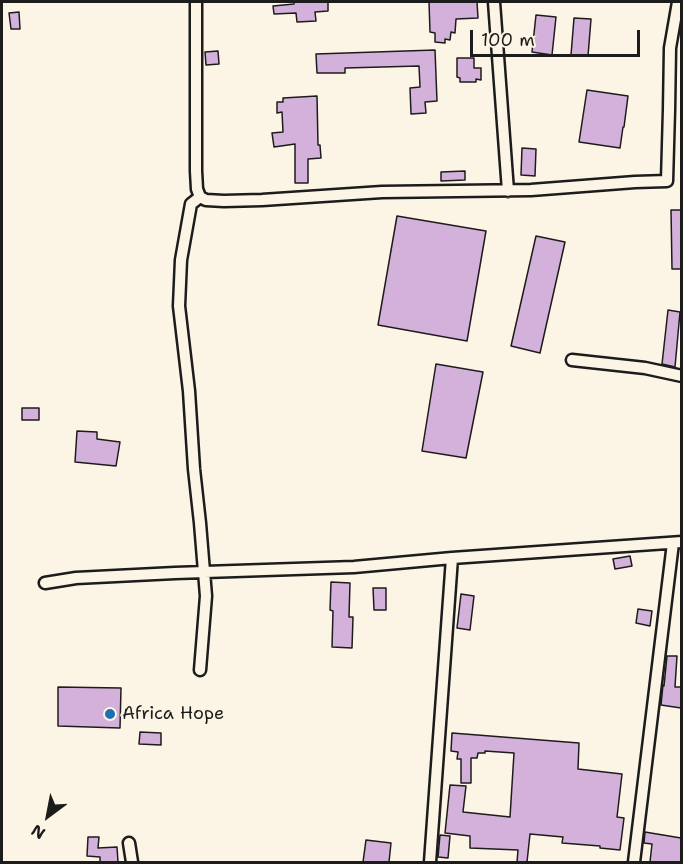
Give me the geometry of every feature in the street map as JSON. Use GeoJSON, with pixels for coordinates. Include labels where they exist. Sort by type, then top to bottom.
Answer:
{"type":"FeatureCollection","features":[{"type":"Feature","properties":{"kind":"street"},"geometry":{"type":"LineString","coordinates":[[196,2],[197,189],[200,197],[206,200],[224,201],[382,192],[507,191],[667,181],[670,48],[678,2]]}},
{"type":"Feature","properties":{"kind":"street"},"geometry":{"type":"LineString","coordinates":[[494,2],[507,191]]}},
{"type":"Feature","properties":{"kind":"street"},"geometry":{"type":"LineString","coordinates":[[200,197],[191,204],[181,260],[178,306],[189,391],[206,596],[200,670]]}},
{"type":"Feature","properties":{"kind":"street"},"geometry":{"type":"LineString","coordinates":[[572,360],[645,368],[681,376]]}},
{"type":"Feature","properties":{"kind":"street"},"geometry":{"type":"LineString","coordinates":[[45,583],[76,578],[354,567],[677,542],[634,862]]}},
{"type":"Feature","properties":{"kind":"street"},"geometry":{"type":"LineString","coordinates":[[430,862],[452,558]]}},
{"type":"Feature","properties":{"kind":"street"},"geometry":{"type":"LineString","coordinates":[[129,843],[132,862]]}},
{"type":"Feature","properties":{"kind":"building"},"geometry":{"type":"Polygon","coordinates":[[[294,2],[328,2],[328,11],[315,12],[316,21],[297,22],[296,13],[274,14],[273,6],[294,4],[294,2]]]}},
{"type":"Feature","properties":{"kind":"building"},"geometry":{"type":"Polygon","coordinates":[[[429,2],[477,2],[478,18],[456,19],[455,33],[451,32],[450,40],[445,39],[445,43],[435,42],[435,33],[430,32],[429,2]]]}},
{"type":"Feature","properties":{"kind":"building"},"geometry":{"type":"Polygon","coordinates":[[[19,12],[20,29],[11,29],[9,13],[19,12]]]}},
{"type":"Feature","properties":{"kind":"building"},"geometry":{"type":"Polygon","coordinates":[[[536,15],[556,17],[552,55],[532,52],[536,15]]]}},
{"type":"Feature","properties":{"kind":"building"},"geometry":{"type":"Polygon","coordinates":[[[574,18],[591,19],[588,56],[571,55],[574,18]]]}},
{"type":"Feature","properties":{"kind":"building"},"geometry":{"type":"Polygon","coordinates":[[[435,50],[437,101],[425,102],[426,113],[411,114],[410,88],[420,87],[419,66],[345,68],[345,73],[317,73],[316,54],[435,50]]]}},
{"type":"Feature","properties":{"kind":"building"},"geometry":{"type":"Polygon","coordinates":[[[218,51],[219,64],[206,65],[205,52],[218,51]]]}},
{"type":"Feature","properties":{"kind":"building"},"geometry":{"type":"Polygon","coordinates":[[[457,58],[474,58],[474,68],[481,68],[481,80],[460,82],[460,78],[457,77],[457,58]]]}},
{"type":"Feature","properties":{"kind":"building"},"geometry":{"type":"Polygon","coordinates":[[[587,90],[628,96],[620,148],[579,142],[587,90]]]}},
{"type":"Feature","properties":{"kind":"building"},"geometry":{"type":"Polygon","coordinates":[[[317,96],[318,145],[320,145],[321,158],[308,159],[308,183],[295,183],[295,144],[274,147],[272,133],[283,132],[282,112],[277,113],[277,102],[283,102],[283,98],[317,96]]]}},
{"type":"Feature","properties":{"kind":"building"},"geometry":{"type":"Polygon","coordinates":[[[522,148],[536,149],[535,176],[521,175],[522,148]]]}},
{"type":"Feature","properties":{"kind":"building"},"geometry":{"type":"Polygon","coordinates":[[[465,171],[465,180],[441,181],[441,172],[465,171]]]}},
{"type":"Feature","properties":{"kind":"building"},"geometry":{"type":"Polygon","coordinates":[[[671,210],[681,210],[681,269],[672,269],[671,210]]]}},
{"type":"Feature","properties":{"kind":"building"},"geometry":{"type":"Polygon","coordinates":[[[397,216],[486,231],[467,341],[378,325],[397,216]]]}},
{"type":"Feature","properties":{"kind":"building"},"geometry":{"type":"Polygon","coordinates":[[[536,236],[565,242],[540,353],[511,346],[536,236]]]}},
{"type":"Feature","properties":{"kind":"building"},"geometry":{"type":"Polygon","coordinates":[[[668,310],[680,312],[675,367],[662,364],[668,310]]]}},
{"type":"Feature","properties":{"kind":"building"},"geometry":{"type":"Polygon","coordinates":[[[436,364],[483,372],[466,458],[422,451],[436,364]]]}},
{"type":"Feature","properties":{"kind":"building"},"geometry":{"type":"Polygon","coordinates":[[[22,408],[39,408],[39,420],[22,420],[22,408]]]}},
{"type":"Feature","properties":{"kind":"building"},"geometry":{"type":"Polygon","coordinates":[[[77,431],[97,432],[97,439],[120,442],[116,466],[75,462],[77,431]]]}},
{"type":"Feature","properties":{"kind":"building"},"geometry":{"type":"Polygon","coordinates":[[[630,556],[632,566],[615,569],[613,559],[630,556]]]}},
{"type":"Feature","properties":{"kind":"building"},"geometry":{"type":"Polygon","coordinates":[[[331,582],[350,583],[349,617],[353,617],[352,648],[332,647],[331,582]]]}},
{"type":"Feature","properties":{"kind":"building"},"geometry":{"type":"Polygon","coordinates":[[[373,588],[386,588],[386,610],[374,610],[373,588]]]}},
{"type":"Feature","properties":{"kind":"building"},"geometry":{"type":"Polygon","coordinates":[[[461,594],[474,596],[470,630],[457,628],[461,594]]]}},
{"type":"Feature","properties":{"kind":"building"},"geometry":{"type":"Polygon","coordinates":[[[638,609],[652,611],[650,626],[636,623],[638,609]]]}},
{"type":"Feature","properties":{"kind":"building"},"geometry":{"type":"Polygon","coordinates":[[[667,656],[677,656],[675,687],[681,687],[681,708],[661,705],[667,656]]]}},
{"type":"Feature","properties":{"kind":"building"},"geometry":{"type":"Polygon","coordinates":[[[58,687],[121,688],[120,728],[58,726],[58,687]]]}},
{"type":"Feature","properties":{"kind":"building"},"geometry":{"type":"Polygon","coordinates":[[[140,732],[161,733],[161,745],[139,744],[140,732]]]}},
{"type":"Feature","properties":{"kind":"building"},"geometry":{"type":"Polygon","coordinates":[[[452,733],[579,743],[578,769],[622,774],[617,817],[624,818],[620,850],[562,843],[563,837],[530,834],[527,862],[517,862],[518,850],[470,848],[470,836],[445,833],[450,785],[466,786],[463,812],[510,817],[514,753],[485,751],[485,753],[478,753],[477,758],[471,758],[471,783],[461,783],[461,759],[457,759],[458,752],[451,751],[452,733]]]}},
{"type":"Feature","properties":{"kind":"building"},"geometry":{"type":"Polygon","coordinates":[[[645,832],[681,838],[681,862],[650,862],[652,844],[644,843],[645,832]]]}},
{"type":"Feature","properties":{"kind":"building"},"geometry":{"type":"Polygon","coordinates":[[[440,835],[450,836],[448,858],[438,857],[440,835]]]}},
{"type":"Feature","properties":{"kind":"building"},"geometry":{"type":"Polygon","coordinates":[[[88,837],[99,837],[98,848],[117,847],[118,862],[100,862],[100,857],[87,856],[88,837]]]}},
{"type":"Feature","properties":{"kind":"building"},"geometry":{"type":"Polygon","coordinates":[[[366,840],[391,843],[389,862],[363,862],[366,840]]]}},
{"type":"Feature","properties":{"kind":"place","name":"Africa Hope"},"geometry":{"type":"Point","coordinates":[110,714]}}]}
